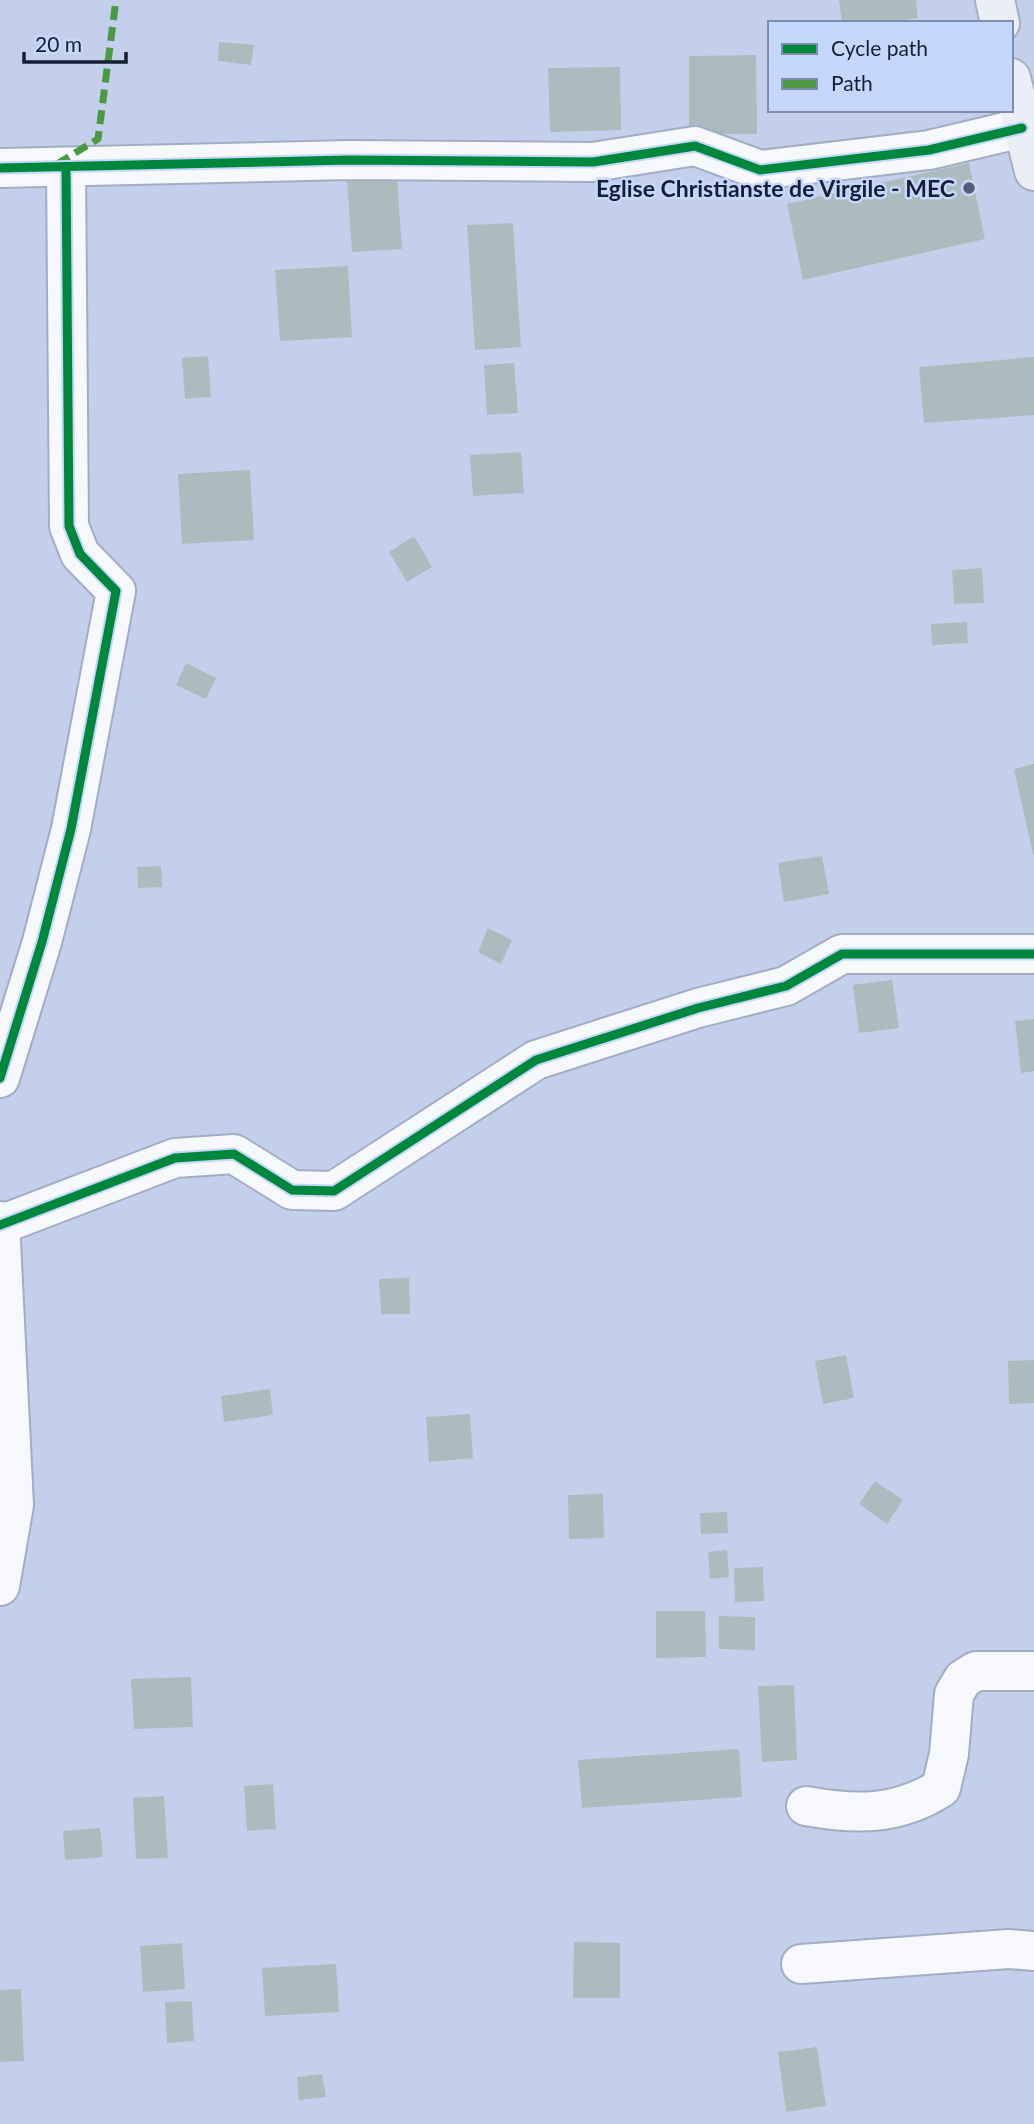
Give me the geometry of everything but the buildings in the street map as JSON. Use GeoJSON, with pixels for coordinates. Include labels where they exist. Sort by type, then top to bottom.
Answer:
{"type":"FeatureCollection","features":[{"type":"Feature","properties":{"kind":"main road"},"geometry":{"type":"LineString","coordinates":[[995,0],[1000,21]]}},
{"type":"Feature","properties":{"kind":"main road"},"geometry":{"type":"LineString","coordinates":[[1013,87],[1034,171]]}},
{"type":"Feature","properties":{"kind":"street"},"geometry":{"type":"LineString","coordinates":[[0,168],[349,160],[593,162],[695,146],[760,170],[929,150],[1022,128]]}},
{"type":"Feature","properties":{"kind":"street"},"geometry":{"type":"LineString","coordinates":[[0,1078],[42,942],[71,829],[116,591],[80,554],[69,526],[66,167]]}},
{"type":"Feature","properties":{"kind":"street"},"geometry":{"type":"LineString","coordinates":[[0,1586],[14,1505],[0,1223],[174,1158],[234,1154],[292,1190],[334,1191],[536,1060],[698,1008],[786,986],[842,954],[1034,954]]}},
{"type":"Feature","properties":{"kind":"street"},"geometry":{"type":"LineString","coordinates":[[806,1806],[833,1811],[885,1812],[926,1798],[942,1788],[949,1754],[954,1694],[963,1679],[976,1671],[1034,1671]]}},
{"type":"Feature","properties":{"kind":"street"},"geometry":{"type":"LineString","coordinates":[[801,1964],[1009,1949],[1034,1951]]}},
{"type":"Feature","properties":{"kind":"marked path"},"geometry":{"type":"LineString","coordinates":[[57,164],[98,139],[116,0]]}},
{"type":"Feature","properties":{"kind":"cycle path"},"geometry":{"type":"LineString","coordinates":[[0,168],[349,160],[593,162],[695,146],[760,170],[929,150],[1022,128]]}},
{"type":"Feature","properties":{"kind":"cycle path"},"geometry":{"type":"LineString","coordinates":[[0,1078],[42,942],[71,829],[116,591],[80,554],[69,526],[66,168]]}},
{"type":"Feature","properties":{"kind":"cycle path"},"geometry":{"type":"LineString","coordinates":[[0,1225],[175,1158],[234,1154],[292,1190],[334,1191],[536,1060],[698,1008],[786,986],[842,954],[1034,954]]}},
{"type":"Feature","properties":{"kind":"place","name":"Eglise Christianste de Virgile - MEC"},"geometry":{"type":"Point","coordinates":[969,188]}}]}
